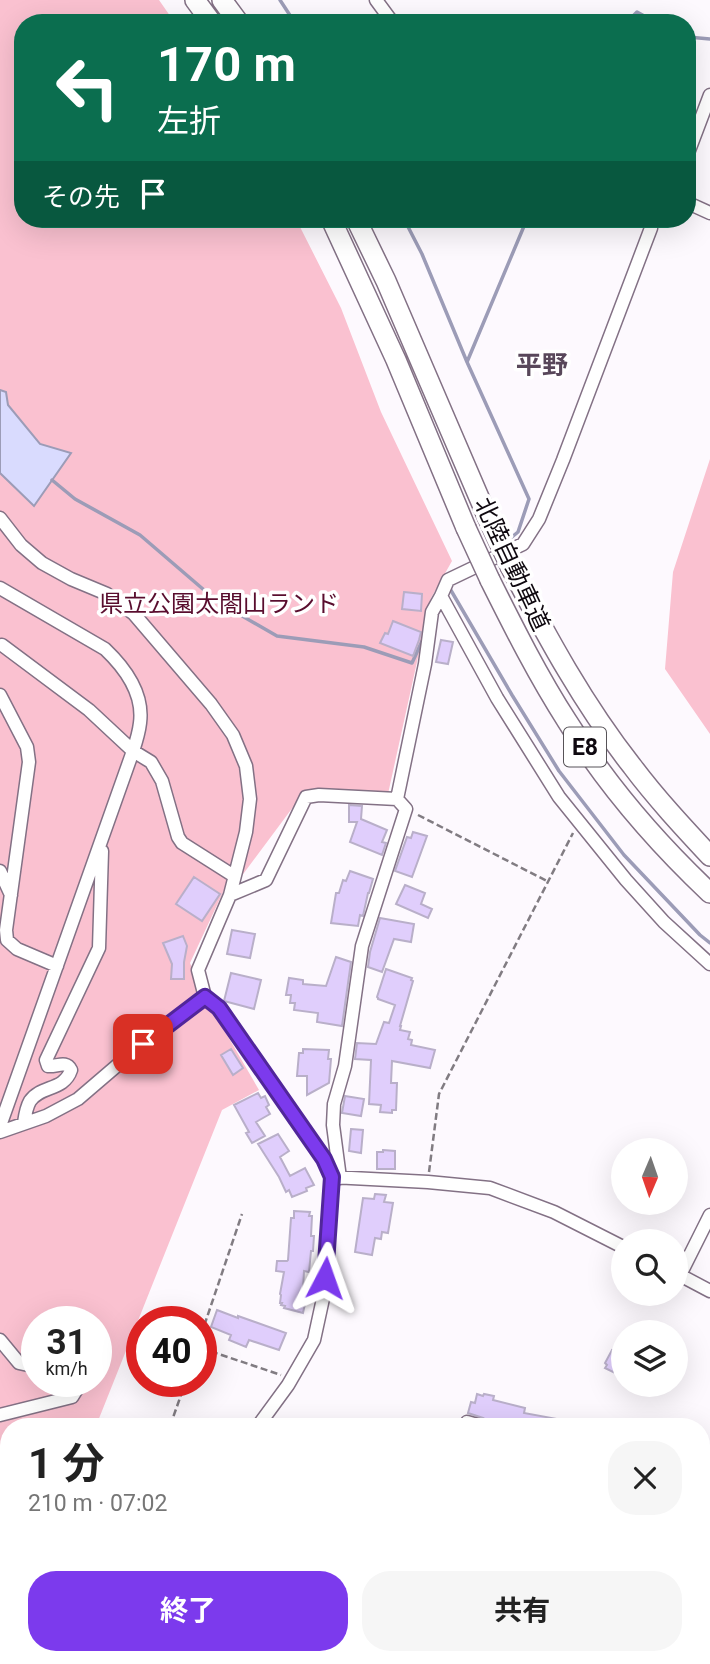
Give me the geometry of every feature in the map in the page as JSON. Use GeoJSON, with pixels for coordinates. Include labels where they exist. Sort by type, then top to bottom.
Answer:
{"type":"FeatureCollection","features":[{"type":"Feature","properties":{"kind":"highway","name":"北陸自動車道"},"geometry":{"type":"LineString","coordinates":[[335,228],[391,349],[466,528],[537,671],[568,723],[606,777],[649,830],[710,892]]}},
{"type":"Feature","properties":{"kind":"highway","name":"北陸自動車道"},"geometry":{"type":"LineString","coordinates":[[360,228],[487,516],[537,618],[596,717],[669,813],[710,856]]}},
{"type":"Feature","properties":{"kind":"street"},"geometry":{"type":"LineString","coordinates":[[696,132],[710,95]]}},
{"type":"Feature","properties":{"kind":"street"},"geometry":{"type":"LineString","coordinates":[[264,1418],[314,1340],[324,1294],[336,1178],[334,1104],[345,1066],[362,946],[401,804],[432,612],[448,580],[523,544],[539,519],[650,228]]}},
{"type":"Feature","properties":{"kind":"street"},"geometry":{"type":"LineString","coordinates":[[0,518],[21,545],[42,563],[107,594],[134,614],[211,704],[233,735],[246,766],[250,799],[246,832],[230,895],[198,970],[205,997],[219,1008],[247,1046],[336,1178]]}},
{"type":"Feature","properties":{"kind":"street"},"geometry":{"type":"LineString","coordinates":[[0,588],[105,649],[118,661],[134,684],[141,710],[133,751],[0,1129]]}},
{"type":"Feature","properties":{"kind":"street"},"geometry":{"type":"LineString","coordinates":[[441,596],[497,698],[559,797],[626,880],[664,922],[710,964]]}},
{"type":"Feature","properties":{"kind":"street"},"geometry":{"type":"LineString","coordinates":[[2,645],[89,710],[133,751],[151,762],[162,781],[182,843],[234,876]]}},
{"type":"Feature","properties":{"kind":"street"},"geometry":{"type":"LineString","coordinates":[[0,695],[27,747],[29,762],[6,930],[8,940],[17,949],[57,966]]}},
{"type":"Feature","properties":{"kind":"street"},"geometry":{"type":"LineString","coordinates":[[230,895],[266,880],[306,797],[319,795],[401,804]]}},
{"type":"Feature","properties":{"kind":"street"},"geometry":{"type":"LineString","coordinates":[[24,1124],[26,1108],[34,1096],[66,1081],[70,1075],[69,1066],[48,1066],[46,1060],[99,948],[102,837]]}},
{"type":"Feature","properties":{"kind":"street"},"geometry":{"type":"LineString","coordinates":[[0,871],[11,895]]}},
{"type":"Feature","properties":{"kind":"street"},"geometry":{"type":"LineString","coordinates":[[0,1129],[46,1116],[78,1099],[205,997]]}},
{"type":"Feature","properties":{"kind":"street"},"geometry":{"type":"LineString","coordinates":[[336,1178],[491,1188],[554,1212],[611,1241]]}},
{"type":"Feature","properties":{"kind":"street"},"geometry":{"type":"LineString","coordinates":[[688,1256],[710,1215]]}},
{"type":"Feature","properties":{"kind":"street"},"geometry":{"type":"LineString","coordinates":[[688,1279],[710,1291]]}},
{"type":"Feature","properties":{"kind":"street"},"geometry":{"type":"LineString","coordinates":[[0,1340],[21,1363]]}},
{"type":"Feature","properties":{"kind":"street"},"geometry":{"type":"LineString","coordinates":[[0,1415],[72,1397]]}},
{"type":"Feature","properties":{"kind":"path"},"geometry":{"type":"LineString","coordinates":[[401,804],[549,882]]}},
{"type":"Feature","properties":{"kind":"path"},"geometry":{"type":"LineString","coordinates":[[428,1182],[439,1094],[579,821]]}},
{"type":"Feature","properties":{"kind":"path"},"geometry":{"type":"LineString","coordinates":[[211,1306],[242,1214]]}},
{"type":"Feature","properties":{"kind":"path"},"geometry":{"type":"LineString","coordinates":[[217,1354],[291,1379]]}},
{"type":"Feature","properties":{"kind":"path"},"geometry":{"type":"LineString","coordinates":[[173,1418],[180,1397]]}},
{"type":"Feature","properties":{"kind":"green space","name":"県立公園太閤山ランド"},"geometry":{"type":"Polygon","coordinates":[[[0,0],[159,0],[169,14],[14,14],[14,228],[301,228],[341,308],[381,412],[452,561],[431,598],[388,794],[305,791],[238,881],[225,888],[190,963],[205,997],[259,1090],[222,1110],[144,1306],[126,1306],[126,1351],[112,1386],[112,1306],[21,1306],[21,1397],[108,1397],[99,1418],[0,1418],[0,0]]]}},
{"type":"Feature","properties":{"kind":"green space"},"geometry":{"type":"Polygon","coordinates":[[[710,459],[710,734],[665,669],[673,572],[710,459]]]}},
{"type":"Feature","properties":{"kind":"water"},"geometry":{"type":"Polygon","coordinates":[[[0,390],[6,392],[8,405],[40,444],[71,453],[34,506],[0,473],[0,390]]]}},
{"type":"Feature","properties":{"kind":"building"},"geometry":{"type":"Polygon","coordinates":[[[404,592],[422,594],[421,611],[402,609],[404,592]]]}},
{"type":"Feature","properties":{"kind":"building"},"geometry":{"type":"Polygon","coordinates":[[[393,621],[421,632],[413,656],[380,643],[385,633],[388,634],[393,621]]]}},
{"type":"Feature","properties":{"kind":"building"},"geometry":{"type":"Polygon","coordinates":[[[441,640],[453,642],[448,664],[436,662],[441,640]]]}},
{"type":"Feature","properties":{"kind":"building"},"geometry":{"type":"Polygon","coordinates":[[[349,805],[362,806],[361,819],[387,830],[382,842],[386,843],[382,855],[350,842],[357,822],[349,822],[349,805]]]}},
{"type":"Feature","properties":{"kind":"building"},"geometry":{"type":"Polygon","coordinates":[[[413,832],[427,836],[412,877],[395,871],[407,837],[411,838],[413,832]]]}},
{"type":"Feature","properties":{"kind":"building"},"geometry":{"type":"Polygon","coordinates":[[[350,871],[373,879],[358,926],[331,923],[336,893],[339,893],[343,880],[346,881],[350,871]]]}},
{"type":"Feature","properties":{"kind":"building"},"geometry":{"type":"Polygon","coordinates":[[[194,877],[220,894],[202,921],[176,904],[194,877]]]}},
{"type":"Feature","properties":{"kind":"building"},"geometry":{"type":"Polygon","coordinates":[[[405,885],[425,893],[421,904],[432,909],[428,918],[396,904],[405,885]]]}},
{"type":"Feature","properties":{"kind":"building"},"geometry":{"type":"Polygon","coordinates":[[[380,918],[414,924],[411,942],[394,939],[382,972],[368,967],[380,918]]]}},
{"type":"Feature","properties":{"kind":"building"},"geometry":{"type":"Polygon","coordinates":[[[232,930],[255,934],[250,958],[227,954],[232,930]]]}},
{"type":"Feature","properties":{"kind":"building"},"geometry":{"type":"Polygon","coordinates":[[[183,936],[187,946],[184,979],[171,979],[172,964],[163,943],[183,936]]]}},
{"type":"Feature","properties":{"kind":"building"},"geometry":{"type":"Polygon","coordinates":[[[336,957],[351,962],[342,1026],[317,1022],[318,1013],[294,1010],[295,1003],[290,1003],[291,995],[286,995],[289,978],[303,980],[303,984],[326,986],[336,957]]]}},
{"type":"Feature","properties":{"kind":"building"},"geometry":{"type":"Polygon","coordinates":[[[386,969],[412,978],[413,981],[400,1030],[410,1032],[408,1039],[412,1040],[411,1045],[435,1050],[430,1068],[392,1061],[391,1083],[397,1083],[396,1110],[392,1110],[392,1113],[380,1112],[381,1105],[369,1104],[371,1060],[355,1059],[357,1043],[376,1044],[384,1022],[389,1023],[395,1005],[377,997],[386,969]]]}},
{"type":"Feature","properties":{"kind":"building"},"geometry":{"type":"Polygon","coordinates":[[[231,973],[261,980],[254,1009],[224,1001],[231,973]]]}},
{"type":"Feature","properties":{"kind":"building"},"geometry":{"type":"Polygon","coordinates":[[[231,1049],[243,1068],[233,1075],[221,1055],[231,1049]]]}},
{"type":"Feature","properties":{"kind":"building"},"geometry":{"type":"Polygon","coordinates":[[[303,1049],[329,1050],[328,1059],[331,1059],[329,1083],[307,1095],[307,1076],[297,1076],[299,1053],[303,1053],[303,1049]]]}},
{"type":"Feature","properties":{"kind":"building"},"geometry":{"type":"Polygon","coordinates":[[[258,1093],[261,1098],[265,1096],[270,1114],[256,1122],[265,1136],[252,1143],[234,1105],[258,1093]]]}},
{"type":"Feature","properties":{"kind":"building"},"geometry":{"type":"Polygon","coordinates":[[[345,1096],[364,1099],[361,1116],[342,1113],[345,1096]]]}},
{"type":"Feature","properties":{"kind":"building"},"geometry":{"type":"Polygon","coordinates":[[[351,1129],[363,1130],[361,1153],[349,1151],[351,1129]]]}},
{"type":"Feature","properties":{"kind":"building"},"geometry":{"type":"Polygon","coordinates":[[[278,1134],[289,1151],[280,1157],[290,1176],[305,1168],[314,1185],[292,1197],[289,1190],[286,1192],[258,1144],[278,1134]]]}},
{"type":"Feature","properties":{"kind":"building"},"geometry":{"type":"Polygon","coordinates":[[[395,1151],[395,1169],[377,1169],[377,1152],[395,1151]]]}},
{"type":"Feature","properties":{"kind":"building"},"geometry":{"type":"Polygon","coordinates":[[[375,1194],[386,1195],[384,1202],[393,1203],[388,1233],[382,1232],[381,1239],[375,1238],[372,1255],[355,1252],[363,1198],[374,1199],[375,1194]]]}},
{"type":"Feature","properties":{"kind":"building"},"geometry":{"type":"Polygon","coordinates":[[[294,1211],[310,1212],[311,1236],[314,1236],[309,1272],[304,1271],[303,1289],[308,1290],[303,1313],[281,1305],[284,1272],[276,1271],[277,1261],[288,1260],[291,1218],[294,1218],[294,1211]]]}},
{"type":"Feature","properties":{"kind":"building"},"geometry":{"type":"Polygon","coordinates":[[[217,1310],[286,1333],[279,1350],[249,1340],[246,1347],[229,1340],[231,1335],[217,1329],[217,1310]]]}},
{"type":"Feature","properties":{"kind":"building"},"geometry":{"type":"Polygon","coordinates":[[[611,1352],[611,1371],[605,1368],[611,1352]]]}},
{"type":"Feature","properties":{"kind":"building"},"geometry":{"type":"Polygon","coordinates":[[[477,1394],[484,1394],[494,1396],[493,1400],[525,1408],[524,1413],[552,1418],[483,1418],[468,1413],[471,1402],[475,1403],[477,1394]]]}},
{"type":"Feature","properties":{"kind":"waterway"},"geometry":{"type":"LineString","coordinates":[[280,0],[289,14]]}},
{"type":"Feature","properties":{"kind":"waterway"},"geometry":{"type":"LineString","coordinates":[[635,14],[641,14]]}},
{"type":"Feature","properties":{"kind":"waterway"},"geometry":{"type":"LineString","coordinates":[[696,38],[710,39]]}},
{"type":"Feature","properties":{"kind":"waterway"},"geometry":{"type":"LineString","coordinates":[[409,228],[529,499],[518,532],[506,542]]}},
{"type":"Feature","properties":{"kind":"waterway"},"geometry":{"type":"LineString","coordinates":[[467,362],[523,228]]}},
{"type":"Feature","properties":{"kind":"waterway"},"geometry":{"type":"LineString","coordinates":[[52,480],[75,499],[140,535],[218,602],[277,636],[364,647],[412,663],[423,639]]}},
{"type":"Feature","properties":{"kind":"waterway"},"geometry":{"type":"LineString","coordinates":[[449,587],[559,771],[624,855],[710,943]]}},
{"type":"Feature","properties":{"kind":"district","name":"平野"},"geometry":{"type":"Point","coordinates":[542,365]}},
{"type":"Feature","properties":{"kind":"route"},"geometry":{"type":"LineString","coordinates":[[143,1044],[205,997],[219,1008],[324,1159],[332,1177],[325,1278]]}}]}
